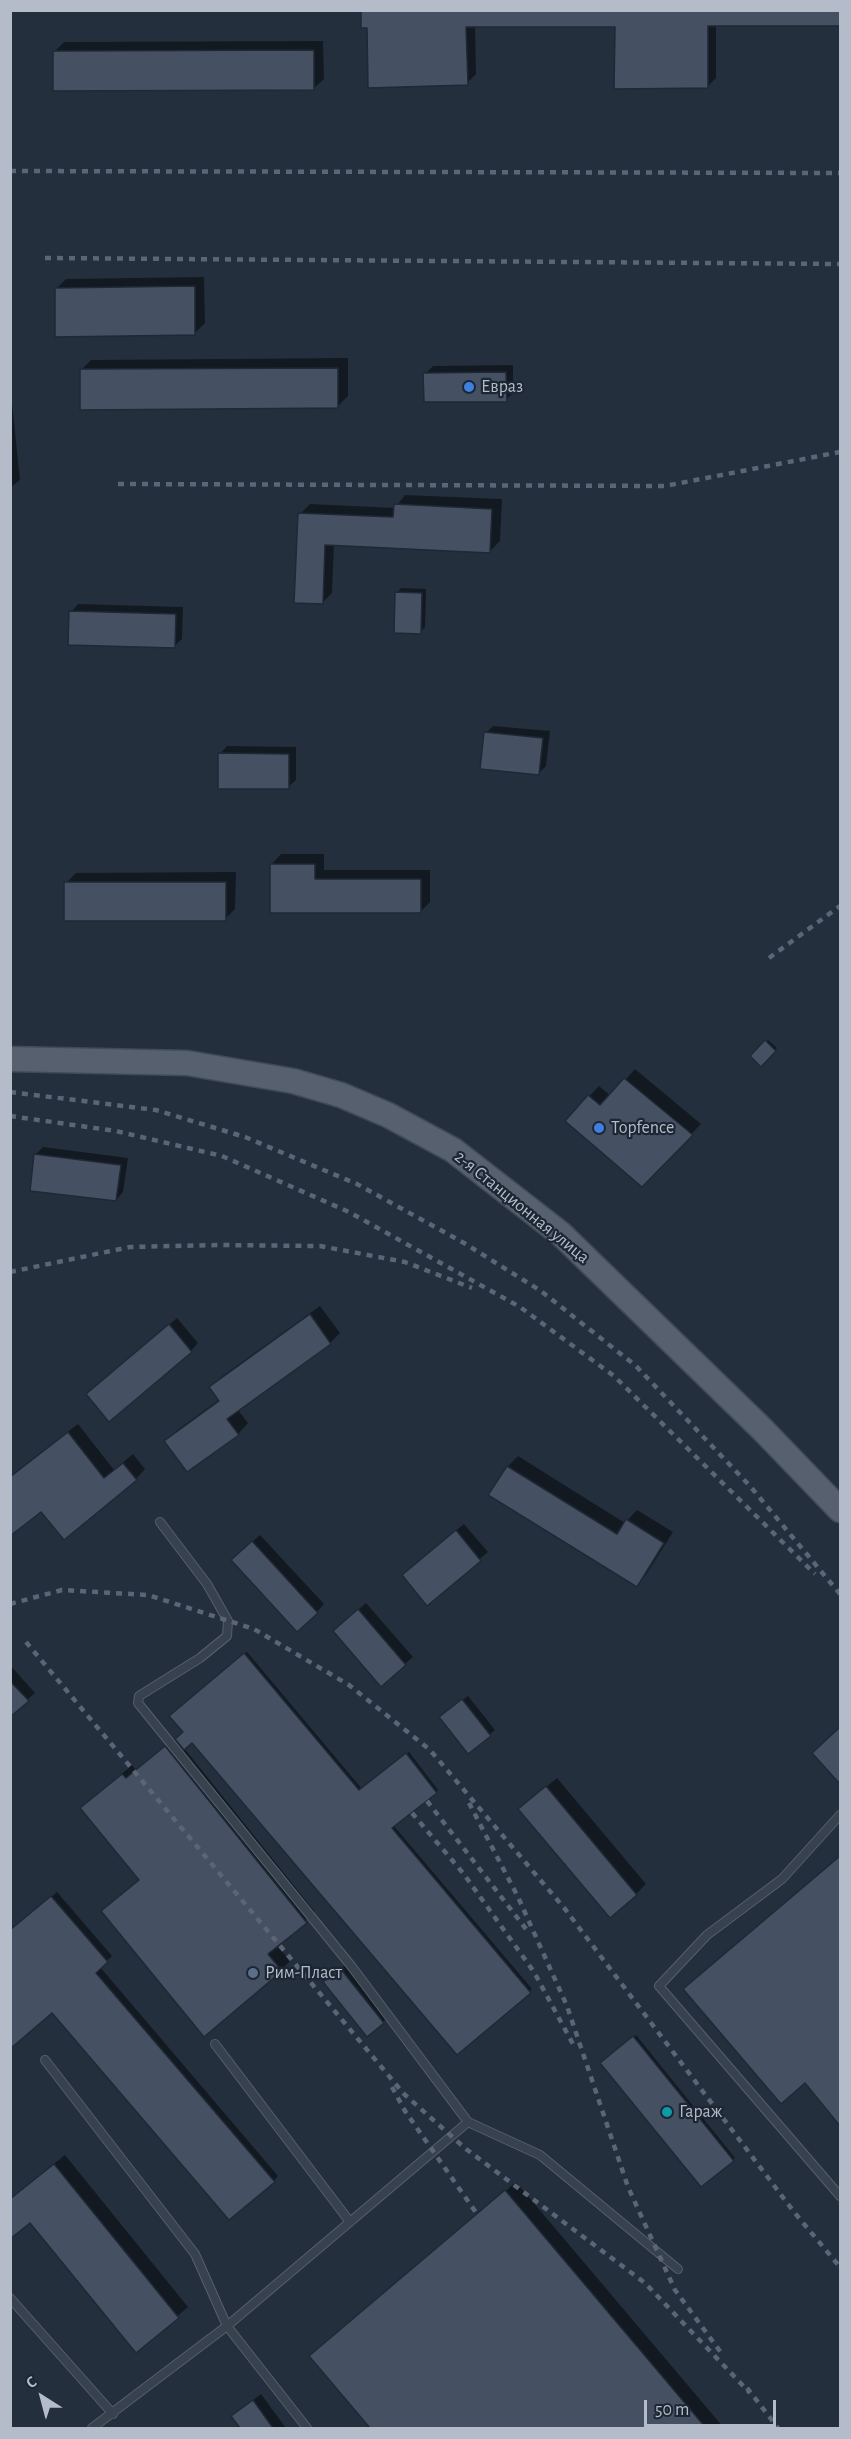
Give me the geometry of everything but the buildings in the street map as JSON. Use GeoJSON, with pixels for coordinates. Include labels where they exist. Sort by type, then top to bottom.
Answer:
{"type":"FeatureCollection","features":[{"type":"Feature","properties":{"kind":"main road","name":"2-я Станционная улица"},"geometry":{"type":"LineString","coordinates":[[10,1059],[188,1063],[292,1081],[341,1095],[388,1115],[453,1150],[561,1234],[763,1430],[840,1510]]}},
{"type":"Feature","properties":{"kind":"lane"},"geometry":{"type":"LineString","coordinates":[[160,1522],[207,1584],[228,1621],[228,1636],[200,1658],[139,1696],[138,1703],[352,1967],[468,2122],[540,2155],[678,2269]]}},
{"type":"Feature","properties":{"kind":"lane"},"geometry":{"type":"LineString","coordinates":[[840,1815],[782,1879],[707,1935],[659,1986],[840,2196]]}},
{"type":"Feature","properties":{"kind":"lane"},"geometry":{"type":"LineString","coordinates":[[215,2044],[350,2222]]}},
{"type":"Feature","properties":{"kind":"lane"},"geometry":{"type":"LineString","coordinates":[[45,2060],[195,2254],[227,2326],[307,2428]]}},
{"type":"Feature","properties":{"kind":"lane"},"geometry":{"type":"LineString","coordinates":[[92,2428],[227,2326],[468,2122]]}},
{"type":"Feature","properties":{"kind":"lane"},"geometry":{"type":"LineString","coordinates":[[10,2298],[113,2414]]}},
{"type":"Feature","properties":{"kind":"railway"},"geometry":{"type":"LineString","coordinates":[[10,171],[840,173]]}},
{"type":"Feature","properties":{"kind":"railway"},"geometry":{"type":"LineString","coordinates":[[45,258],[840,264]]}},
{"type":"Feature","properties":{"kind":"railway"},"geometry":{"type":"LineString","coordinates":[[118,484],[665,486],[840,452]]}},
{"type":"Feature","properties":{"kind":"railway"},"geometry":{"type":"LineString","coordinates":[[769,958],[840,906]]}},
{"type":"Feature","properties":{"kind":"railway"},"geometry":{"type":"LineString","coordinates":[[10,1092],[156,1110],[245,1137],[357,1184],[464,1243],[541,1291],[636,1366],[750,1486],[840,1594]]}},
{"type":"Feature","properties":{"kind":"railway"},"geometry":{"type":"LineString","coordinates":[[10,1116],[116,1131],[222,1156],[349,1212],[520,1307],[614,1376],[815,1574]]}},
{"type":"Feature","properties":{"kind":"railway"},"geometry":{"type":"LineString","coordinates":[[10,1272],[130,1247],[320,1246],[405,1262],[472,1288]]}},
{"type":"Feature","properties":{"kind":"railway"},"geometry":{"type":"LineString","coordinates":[[10,1604],[62,1590],[148,1595],[254,1629],[349,1685],[430,1750],[565,1909],[794,2212],[840,2267]]}},
{"type":"Feature","properties":{"kind":"railway"},"geometry":{"type":"LineString","coordinates":[[26,1642],[404,2094],[466,2149],[645,2283],[750,2393]]}},
{"type":"Feature","properties":{"kind":"railway"},"geometry":{"type":"LineString","coordinates":[[427,1801],[526,1929]]}},
{"type":"Feature","properties":{"kind":"railway"},"geometry":{"type":"LineString","coordinates":[[469,1803],[518,1897],[567,2006],[628,2187],[675,2290],[722,2354]]}},
{"type":"Feature","properties":{"kind":"railway"},"geometry":{"type":"LineString","coordinates":[[412,1813],[463,1873],[534,1972],[574,2046]]}},
{"type":"Feature","properties":{"kind":"railway"},"geometry":{"type":"LineString","coordinates":[[392,2087],[405,2111],[477,2214]]}},
{"type":"Feature","properties":{"kind":"railway"},"geometry":{"type":"LineString","coordinates":[[747,2388],[778,2428]]}},
{"type":"Feature","properties":{"kind":"place","name":"Евраз"},"geometry":{"type":"Point","coordinates":[469,387]}},
{"type":"Feature","properties":{"kind":"place","name":"Topfence"},"geometry":{"type":"Point","coordinates":[599,1128]}},
{"type":"Feature","properties":{"kind":"place","name":"Рим-Пласт"},"geometry":{"type":"Point","coordinates":[253,1973]}},
{"type":"Feature","properties":{"kind":"place","name":"Гараж"},"geometry":{"type":"Point","coordinates":[667,2112]}}]}
